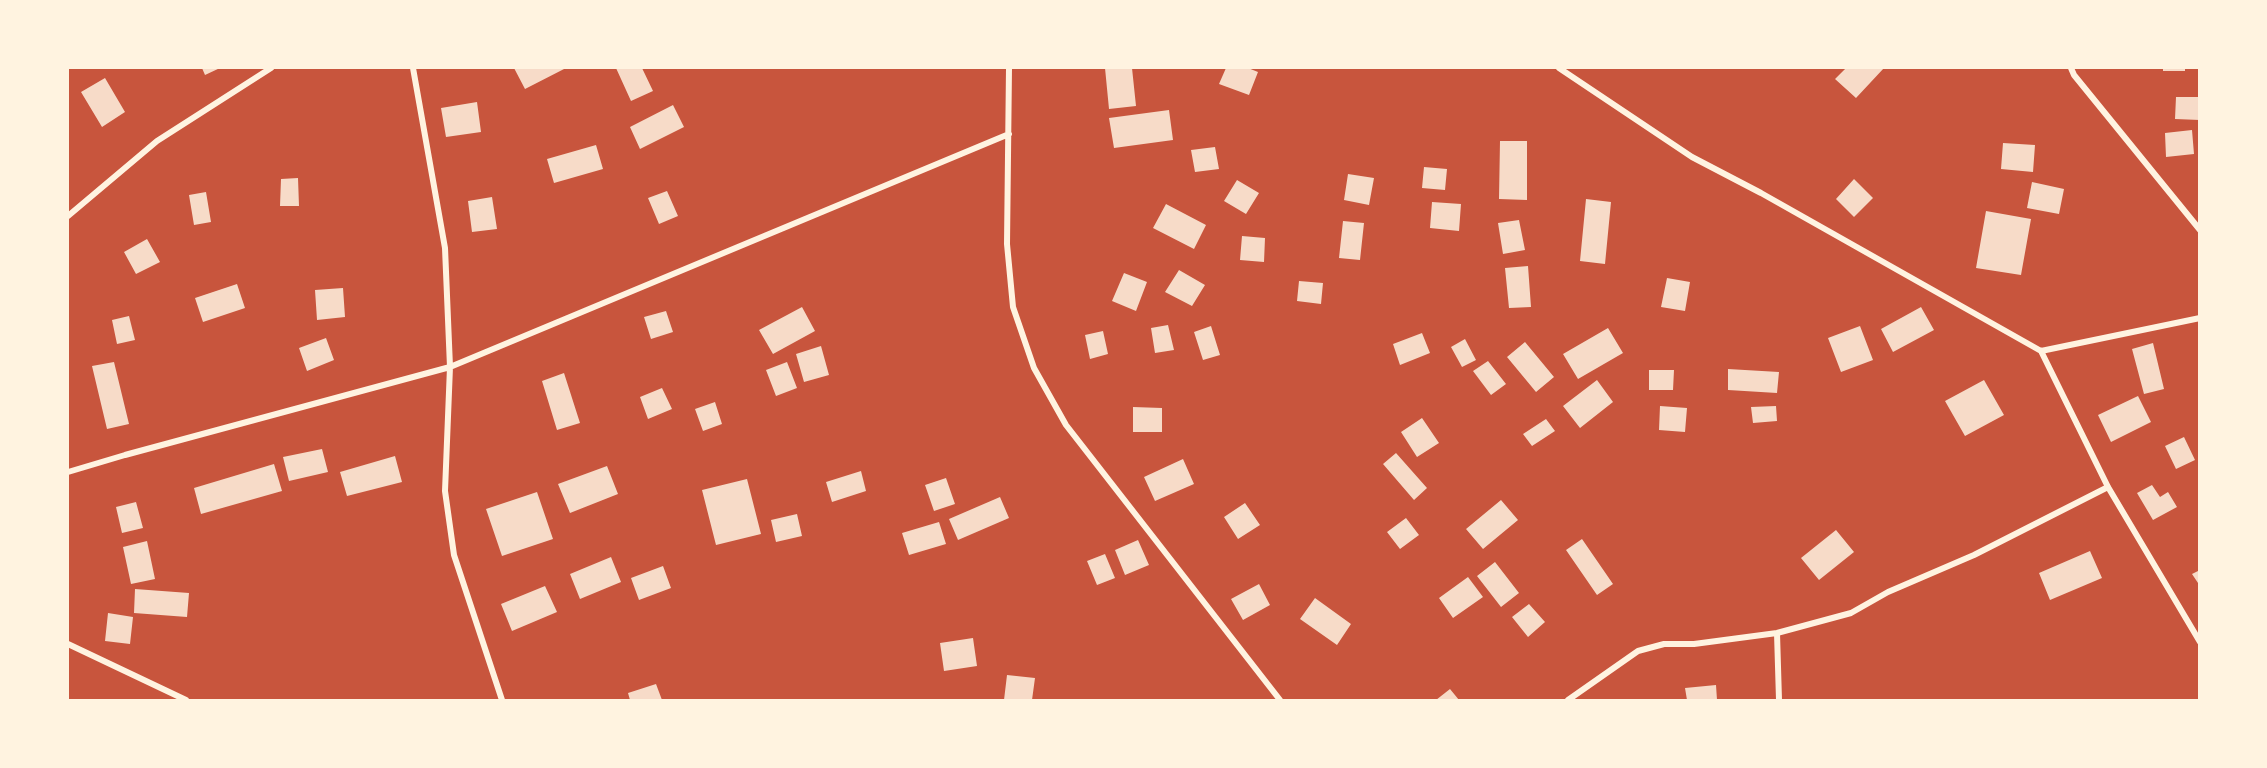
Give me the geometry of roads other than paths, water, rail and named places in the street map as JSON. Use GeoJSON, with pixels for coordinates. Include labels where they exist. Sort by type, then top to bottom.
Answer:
{"type":"FeatureCollection","features":[{"type":"Feature","properties":{"kind":"street"},"geometry":{"type":"LineString","coordinates":[[68,216],[157,141],[271,68]]}},
{"type":"Feature","properties":{"kind":"street"},"geometry":{"type":"LineString","coordinates":[[413,68],[445,248],[450,367],[445,491],[454,555],[502,700]]}},
{"type":"Feature","properties":{"kind":"street"},"geometry":{"type":"LineString","coordinates":[[1009,68],[1007,244],[1013,307],[1034,368],[1066,425],[1280,700]]}},
{"type":"Feature","properties":{"kind":"street"},"geometry":{"type":"LineString","coordinates":[[1559,68],[1692,157],[1761,193],[2042,351],[2108,487],[2199,642]]}},
{"type":"Feature","properties":{"kind":"street"},"geometry":{"type":"LineString","coordinates":[[2071,68],[2074,75],[2199,230]]}},
{"type":"Feature","properties":{"kind":"street"},"geometry":{"type":"LineString","coordinates":[[68,472],[125,454],[450,367],[1009,134]]}},
{"type":"Feature","properties":{"kind":"street"},"geometry":{"type":"LineString","coordinates":[[2042,351],[2199,318]]}},
{"type":"Feature","properties":{"kind":"street"},"geometry":{"type":"LineString","coordinates":[[1568,700],[1638,651],[1664,645],[1694,644],[1777,633],[1851,613],[1888,591],[1974,555],[2108,487]]}},
{"type":"Feature","properties":{"kind":"street"},"geometry":{"type":"LineString","coordinates":[[1777,633],[1779,700]]}},
{"type":"Feature","properties":{"kind":"street"},"geometry":{"type":"LineString","coordinates":[[68,644],[186,700]]}}]}
